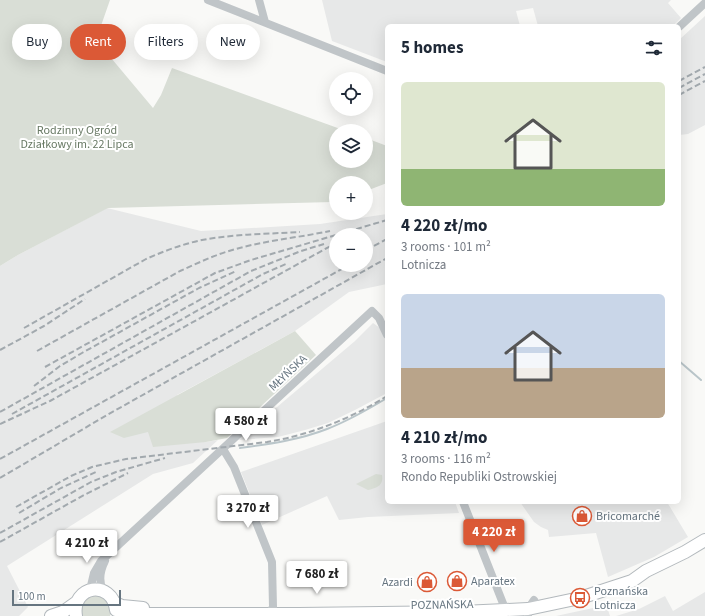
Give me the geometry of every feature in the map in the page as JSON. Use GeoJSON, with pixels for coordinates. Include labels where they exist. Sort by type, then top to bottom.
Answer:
{"type":"FeatureCollection","features":[{"type":"Feature","properties":{"kind":"main road","name":"POZNAŃSKA"},"geometry":{"type":"LineString","coordinates":[[121,616],[144,614],[505,607],[530,608],[597,594],[632,581],[646,571],[705,540]]}},
{"type":"Feature","properties":{"kind":"main road"},"geometry":{"type":"LineString","coordinates":[[51,616],[63,612],[77,602],[83,594],[90,590],[103,590],[110,595],[115,603],[115,616]]}},
{"type":"Feature","properties":{"kind":"main road"},"geometry":{"type":"LineString","coordinates":[[76,616],[75,610],[77,602]]}},
{"type":"Feature","properties":{"kind":"main road","name":"POZNAŃSKA"},"geometry":{"type":"LineString","coordinates":[[115,603],[122,606],[136,608],[274,612]]}},
{"type":"Feature","properties":{"kind":"street"},"geometry":{"type":"LineString","coordinates":[[208,0],[385,70]]}},
{"type":"Feature","properties":{"kind":"street"},"geometry":{"type":"LineString","coordinates":[[259,0],[265,22]]}},
{"type":"Feature","properties":{"kind":"street"},"geometry":{"type":"LineString","coordinates":[[681,25],[705,3]]}},
{"type":"Feature","properties":{"kind":"street","name":"MŁYŃSKA"},"geometry":{"type":"LineString","coordinates":[[111,552],[372,311],[379,318],[385,331]]}},
{"type":"Feature","properties":{"kind":"street"},"geometry":{"type":"LineString","coordinates":[[223,449],[234,466],[272,562],[274,612]]}},
{"type":"Feature","properties":{"kind":"street"},"geometry":{"type":"LineString","coordinates":[[463,504],[505,607]]}},
{"type":"Feature","properties":{"kind":"street"},"geometry":{"type":"LineString","coordinates":[[90,590],[96,568],[101,560],[111,552]]}},
{"type":"Feature","properties":{"kind":"street"},"geometry":{"type":"LineString","coordinates":[[103,590],[100,582],[100,574],[102,566],[111,552]]}},
{"type":"Feature","properties":{"kind":"shaded area"},"geometry":{"type":"Polygon","coordinates":[[[322,0],[671,0],[668,3],[681,18],[675,24],[537,24],[533,8],[516,11],[519,24],[385,24],[385,61],[332,41],[322,0]]]}},
{"type":"Feature","properties":{"kind":"shaded area"},"geometry":{"type":"Polygon","coordinates":[[[705,16],[705,125],[688,134],[681,135],[681,38],[705,16]]]}},
{"type":"Feature","properties":{"kind":"shaded area"},"geometry":{"type":"Polygon","coordinates":[[[107,208],[201,231],[320,224],[347,220],[373,220],[373,216],[385,214],[385,284],[349,292],[295,331],[177,395],[206,442],[218,440],[193,463],[153,474],[7,566],[28,607],[19,616],[0,616],[0,266],[107,208]]]}},
{"type":"Feature","properties":{"kind":"shaded area"},"geometry":{"type":"Polygon","coordinates":[[[373,323],[380,328],[385,339],[385,394],[328,423],[278,437],[238,440],[355,341],[373,323]]]}},
{"type":"Feature","properties":{"kind":"shaded area"},"geometry":{"type":"Polygon","coordinates":[[[385,422],[385,504],[456,504],[459,513],[368,517],[339,520],[327,496],[262,525],[241,472],[385,422]]]}},
{"type":"Feature","properties":{"kind":"shaded area"},"geometry":{"type":"Polygon","coordinates":[[[521,504],[668,504],[688,537],[654,557],[608,577],[596,533],[549,537],[548,530],[534,522],[521,504]]]}},
{"type":"Feature","properties":{"kind":"shaded area"},"geometry":{"type":"Polygon","coordinates":[[[705,592],[705,616],[616,616],[639,609],[665,596],[673,611],[705,592]]]}},
{"type":"Feature","properties":{"kind":"shaded area"},"geometry":{"type":"Polygon","coordinates":[[[606,604],[610,616],[556,616],[593,608],[606,604]]]}},
{"type":"Feature","properties":{"kind":"green space","name":"Rodzinny Ogród Działkowy im. 22 Lipca"},"geometry":{"type":"Polygon","coordinates":[[[0,0],[110,0],[102,24],[70,24],[70,60],[113,60],[153,108],[161,95],[172,68],[329,125],[329,168],[373,168],[373,141],[385,145],[385,184],[373,188],[373,176],[329,176],[329,202],[108,208],[0,266],[0,0]]]}},
{"type":"Feature","properties":{"kind":"green space"},"geometry":{"type":"Polygon","coordinates":[[[295,331],[316,355],[227,438],[206,442],[153,447],[148,432],[124,438],[110,432],[295,331]]]}},
{"type":"Feature","properties":{"kind":"green space"},"geometry":{"type":"Polygon","coordinates":[[[376,474],[382,475],[382,482],[379,486],[368,490],[356,484],[376,474]]]}},
{"type":"Feature","properties":{"kind":"green space"},"geometry":{"type":"Polygon","coordinates":[[[89,594],[106,597],[111,612],[110,616],[81,616],[79,607],[89,594]]]}},
{"type":"Feature","properties":{"kind":"waterway"},"geometry":{"type":"LineString","coordinates":[[681,363],[701,380]]}},
{"type":"Feature","properties":{"kind":"waterway"},"geometry":{"type":"LineString","coordinates":[[240,448],[284,441],[316,433],[350,419],[385,399]]}},
{"type":"Feature","properties":{"kind":"railway"},"geometry":{"type":"LineString","coordinates":[[681,80],[705,67]]}},
{"type":"Feature","properties":{"kind":"railway"},"geometry":{"type":"LineString","coordinates":[[681,87],[705,74]]}},
{"type":"Feature","properties":{"kind":"railway"},"geometry":{"type":"LineString","coordinates":[[681,94],[705,81]]}},
{"type":"Feature","properties":{"kind":"railway"},"geometry":{"type":"LineString","coordinates":[[45,367],[215,273],[251,260],[385,221]]}},
{"type":"Feature","properties":{"kind":"railway"},"geometry":{"type":"LineString","coordinates":[[37,351],[180,271],[210,258],[229,251],[254,245],[329,231]]}},
{"type":"Feature","properties":{"kind":"railway"},"geometry":{"type":"LineString","coordinates":[[24,328],[146,259],[174,248],[214,238],[239,235],[300,232]]}},
{"type":"Feature","properties":{"kind":"railway"},"geometry":{"type":"LineString","coordinates":[[373,246],[385,240]]}},
{"type":"Feature","properties":{"kind":"railway"},"geometry":{"type":"LineString","coordinates":[[0,412],[251,271],[301,251],[324,244]]}},
{"type":"Feature","properties":{"kind":"railway"},"geometry":{"type":"LineString","coordinates":[[0,424],[50,401],[329,247]]}},
{"type":"Feature","properties":{"kind":"railway"},"geometry":{"type":"LineString","coordinates":[[0,478],[107,415],[385,259]]}},
{"type":"Feature","properties":{"kind":"railway"},"geometry":{"type":"LineString","coordinates":[[12,414],[263,274],[286,264]]}},
{"type":"Feature","properties":{"kind":"railway"},"geometry":{"type":"LineString","coordinates":[[34,386],[60,366],[82,353],[199,288],[236,271]]}},
{"type":"Feature","properties":{"kind":"railway"},"geometry":{"type":"LineString","coordinates":[[0,459],[336,272]]}},
{"type":"Feature","properties":{"kind":"railway"},"geometry":{"type":"LineString","coordinates":[[0,350],[44,326],[85,299]]}},
{"type":"Feature","properties":{"kind":"railway"},"geometry":{"type":"LineString","coordinates":[[16,507],[71,476],[92,467],[126,459],[283,439],[344,419],[385,397]]}},
{"type":"Feature","properties":{"kind":"railway"},"geometry":{"type":"LineString","coordinates":[[0,533],[91,482],[116,472],[165,458]]}},
{"type":"Feature","properties":{"kind":"railway"},"geometry":{"type":"LineString","coordinates":[[19,513],[61,488],[98,471]]}},
{"type":"Feature","properties":{"kind":"railway"},"geometry":{"type":"LineString","coordinates":[[0,542],[84,495],[128,473]]}},
{"type":"Feature","properties":{"kind":"place","name":"Bricomarché"},"geometry":{"type":"Point","coordinates":[582,516]}},
{"type":"Feature","properties":{"kind":"place","name":"Aparatex"},"geometry":{"type":"Point","coordinates":[457,581]}},
{"type":"Feature","properties":{"kind":"place","name":"Azardi"},"geometry":{"type":"Point","coordinates":[427,582]}},
{"type":"Feature","properties":{"kind":"place","name":"Poznańska Lotnicza"},"geometry":{"type":"Point","coordinates":[580,598]}}]}
